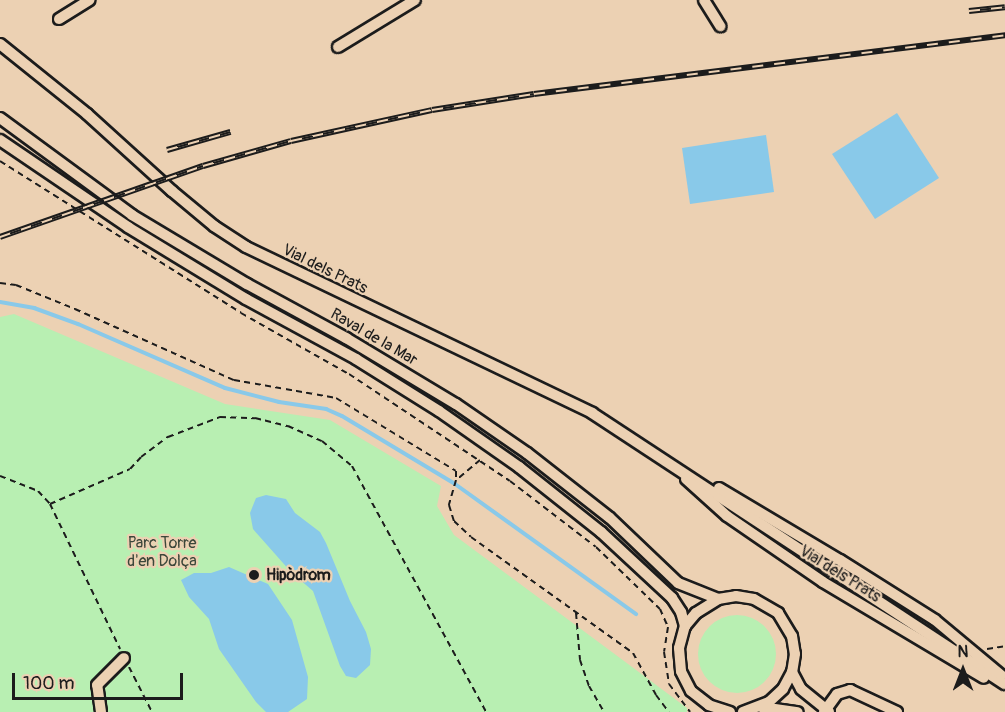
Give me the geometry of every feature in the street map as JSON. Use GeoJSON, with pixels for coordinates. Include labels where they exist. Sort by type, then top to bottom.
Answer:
{"type":"FeatureCollection","features":[{"type":"Feature","properties":{"kind":"street"},"geometry":{"type":"LineString","coordinates":[[59,19],[89,0]]}},
{"type":"Feature","properties":{"kind":"street"},"geometry":{"type":"LineString","coordinates":[[338,47],[415,0]]}},
{"type":"Feature","properties":{"kind":"street"},"geometry":{"type":"LineString","coordinates":[[704,0],[720,26]]}},
{"type":"Feature","properties":{"kind":"street","name":"Vial dels Prats"},"geometry":{"type":"LineString","coordinates":[[0,44],[87,114],[214,226],[246,247],[592,413],[674,465],[1005,686]]}},
{"type":"Feature","properties":{"kind":"street","name":"Raval de la Mar"},"geometry":{"type":"LineString","coordinates":[[0,118],[132,214],[247,284],[346,338],[456,404],[527,453],[610,518],[678,583],[718,599],[746,597],[763,602],[778,613],[788,627],[794,645],[792,672]]}},
{"type":"Feature","properties":{"kind":"street","name":"Raval de la Mar"},"geometry":{"type":"LineString","coordinates":[[0,140],[148,239],[246,299],[356,359],[457,423],[519,467],[601,532],[672,598],[681,612],[685,626]]}},
{"type":"Feature","properties":{"kind":"street","name":"Vial dels Prats"},"geometry":{"type":"LineString","coordinates":[[674,465],[722,489],[840,560],[935,621],[976,652],[1005,678]]}},
{"type":"Feature","properties":{"kind":"street"},"geometry":{"type":"LineString","coordinates":[[718,599],[696,612],[685,626],[679,648],[681,671],[691,691],[710,709],[730,712]]}},
{"type":"Feature","properties":{"kind":"street"},"geometry":{"type":"LineString","coordinates":[[101,712],[97,685],[124,658]]}},
{"type":"Feature","properties":{"kind":"street"},"geometry":{"type":"LineString","coordinates":[[744,712],[761,707],[783,689],[792,672]]}},
{"type":"Feature","properties":{"kind":"street"},"geometry":{"type":"LineString","coordinates":[[792,672],[801,689],[827,711],[837,694],[850,690],[897,712]]}},
{"type":"Feature","properties":{"kind":"street"},"geometry":{"type":"LineString","coordinates":[[761,707],[798,712]]}},
{"type":"Feature","properties":{"kind":"path"},"geometry":{"type":"LineString","coordinates":[[0,160],[231,307],[350,374],[480,460],[597,547],[660,609],[668,627],[664,652],[669,684],[690,712]]}},
{"type":"Feature","properties":{"kind":"path"},"geometry":{"type":"LineString","coordinates":[[0,283],[16,285],[75,309],[234,380],[336,398],[456,471],[456,480],[449,505],[454,521],[471,537],[633,653],[656,695],[669,712]]}},
{"type":"Feature","properties":{"kind":"path"},"geometry":{"type":"LineString","coordinates":[[50,504],[130,470],[141,457],[168,437],[220,417],[255,418],[288,426],[322,441],[352,466],[486,712]]}},
{"type":"Feature","properties":{"kind":"path"},"geometry":{"type":"LineString","coordinates":[[456,480],[480,460]]}},
{"type":"Feature","properties":{"kind":"path"},"geometry":{"type":"LineString","coordinates":[[0,476],[38,491],[50,504],[152,712]]}},
{"type":"Feature","properties":{"kind":"path"},"geometry":{"type":"LineString","coordinates":[[576,613],[580,660],[589,686],[604,712]]}},
{"type":"Feature","properties":{"kind":"path"},"geometry":{"type":"LineString","coordinates":[[976,652],[1005,646]]}},
{"type":"Feature","properties":{"kind":"green space","name":"Parc Torre d'en Dolça"},"geometry":{"type":"Polygon","coordinates":[[[14,314],[225,404],[330,420],[441,486],[437,506],[454,535],[687,708],[687,712],[0,712],[0,317],[14,314]]]}},
{"type":"Feature","properties":{"kind":"green space"},"geometry":{"type":"Polygon","coordinates":[[[737,615],[752,618],[769,632],[776,654],[773,669],[759,686],[737,693],[722,690],[705,676],[698,654],[701,639],[715,622],[737,615]]]}},
{"type":"Feature","properties":{"kind":"water"},"geometry":{"type":"Polygon","coordinates":[[[897,113],[939,178],[875,219],[832,154],[897,113]]]}},
{"type":"Feature","properties":{"kind":"water"},"geometry":{"type":"Polygon","coordinates":[[[766,135],[774,192],[690,204],[682,148],[766,135]]]}},
{"type":"Feature","properties":{"kind":"water"},"geometry":{"type":"Polygon","coordinates":[[[266,495],[286,499],[295,513],[320,532],[326,543],[350,601],[366,632],[371,649],[370,665],[356,678],[346,676],[340,666],[313,591],[291,572],[253,529],[250,513],[256,498],[266,495]]]}},
{"type":"Feature","properties":{"kind":"water"},"geometry":{"type":"Polygon","coordinates":[[[229,567],[268,584],[292,620],[308,677],[307,699],[288,712],[266,712],[256,702],[219,649],[209,619],[189,597],[181,580],[194,573],[211,573],[229,567]]]}},
{"type":"Feature","properties":{"kind":"waterway"},"geometry":{"type":"LineString","coordinates":[[0,302],[34,308],[78,324],[225,388],[279,402],[326,409],[342,416],[455,484],[636,614]]}},
{"type":"Feature","properties":{"kind":"railway"},"geometry":{"type":"LineString","coordinates":[[969,11],[1005,7]]}},
{"type":"Feature","properties":{"kind":"railway"},"geometry":{"type":"LineString","coordinates":[[0,237],[203,166],[291,141],[432,110],[534,94],[1005,35]]}},
{"type":"Feature","properties":{"kind":"railway"},"geometry":{"type":"LineString","coordinates":[[167,150],[230,132]]}},
{"type":"Feature","properties":{"kind":"place","name":"Hipòdrom"},"geometry":{"type":"Point","coordinates":[254,575]}}]}
